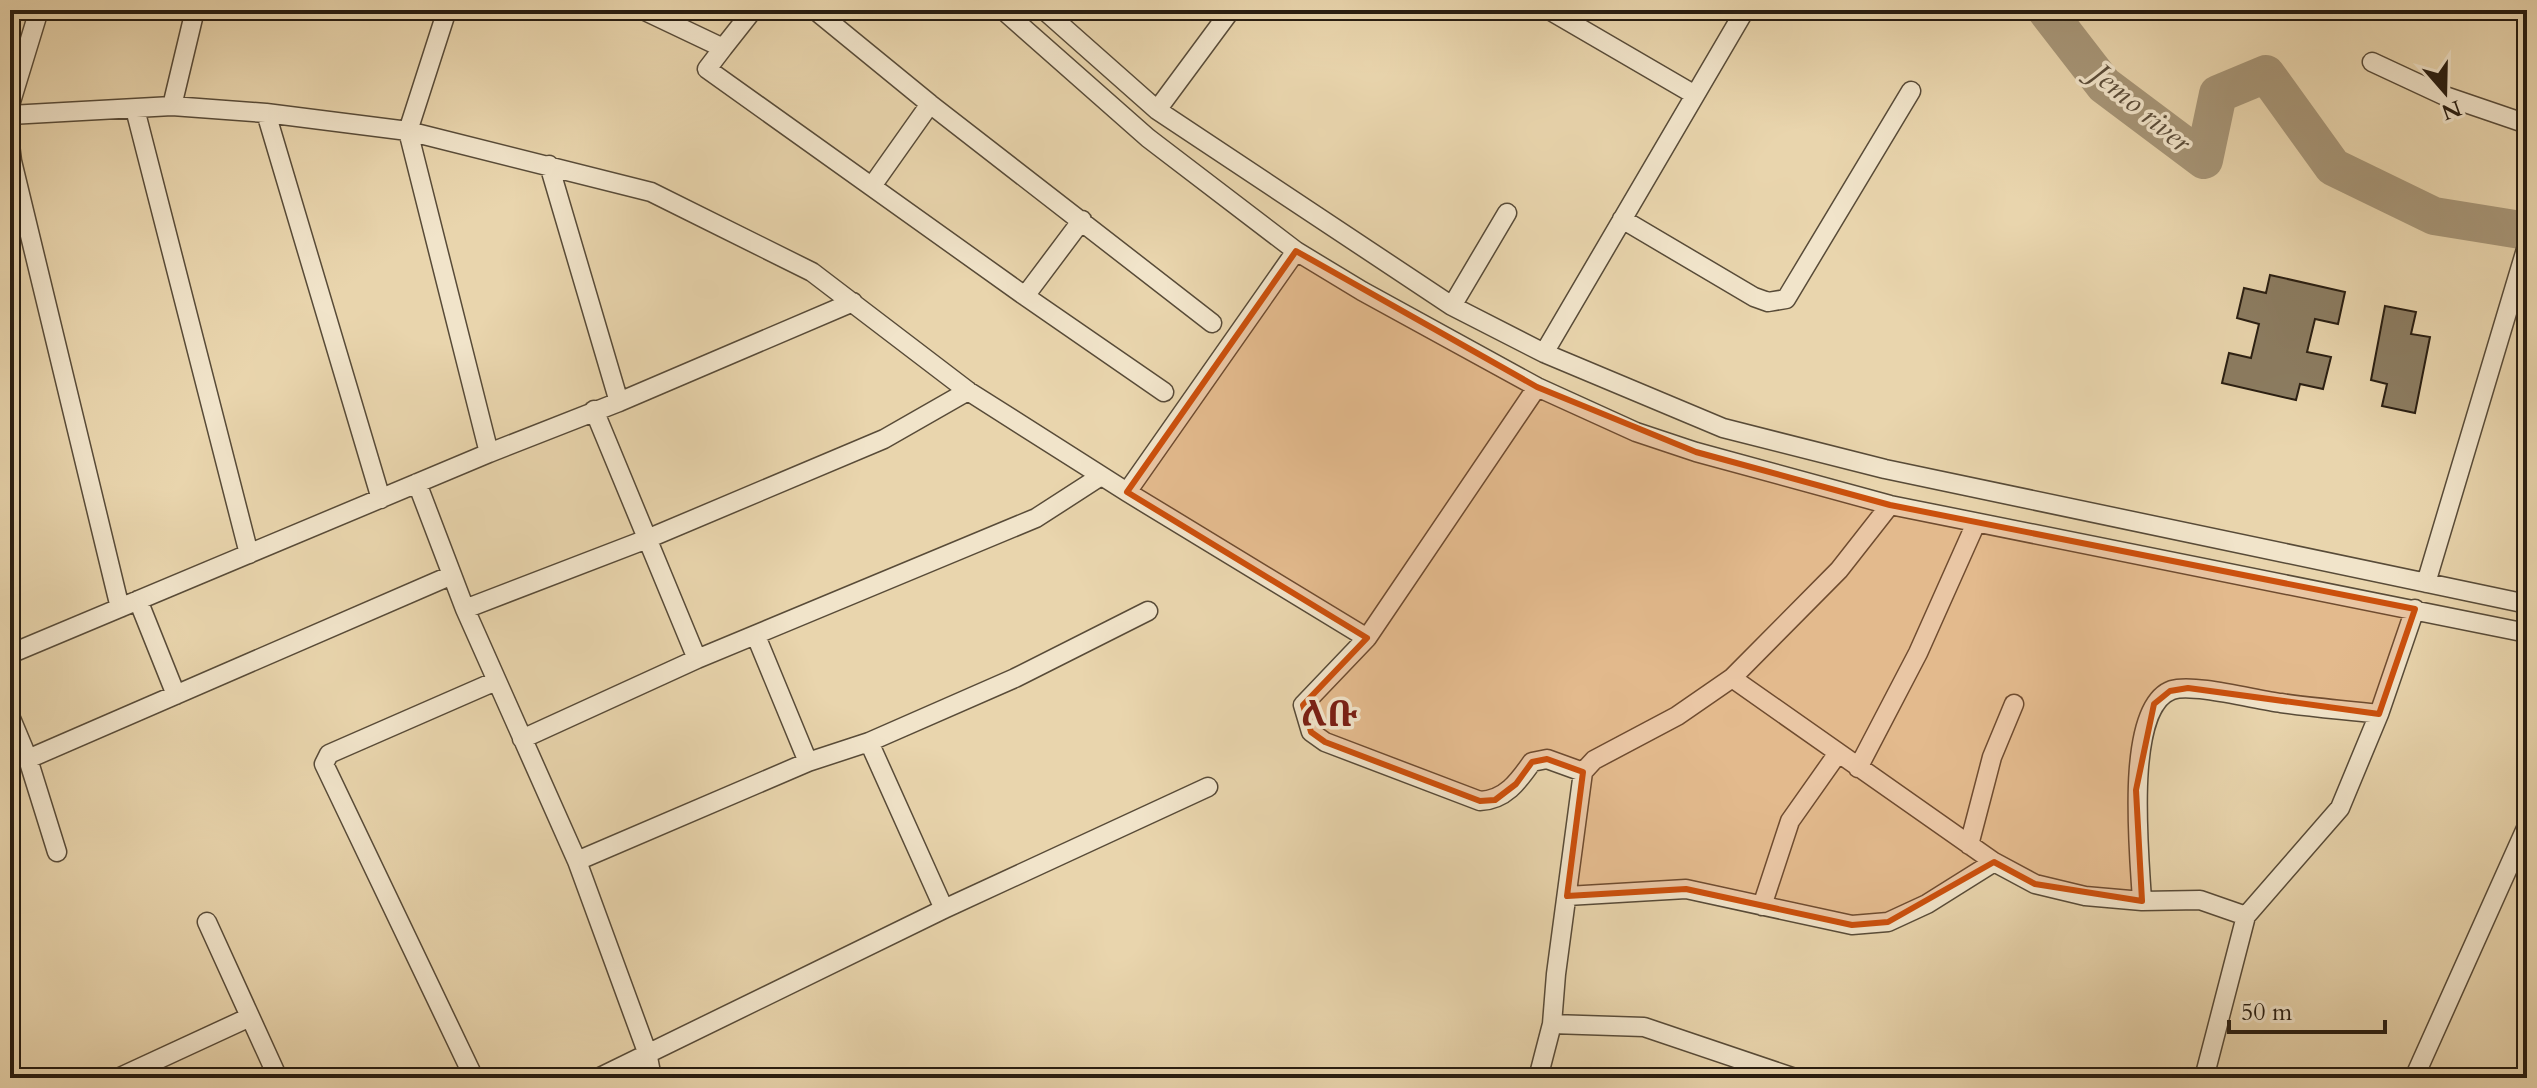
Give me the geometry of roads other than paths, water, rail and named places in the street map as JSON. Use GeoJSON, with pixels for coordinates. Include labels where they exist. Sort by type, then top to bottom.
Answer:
{"type":"FeatureCollection","features":[{"type":"Feature","properties":{"kind":"street"},"geometry":{"type":"LineString","coordinates":[[10,105],[39,10]]}},
{"type":"Feature","properties":{"kind":"street"},"geometry":{"type":"LineString","coordinates":[[172,106],[195,10]]}},
{"type":"Feature","properties":{"kind":"street"},"geometry":{"type":"LineString","coordinates":[[447,10],[408,131],[489,453]]}},
{"type":"Feature","properties":{"kind":"street"},"geometry":{"type":"LineString","coordinates":[[643,10],[723,48]]}},
{"type":"Feature","properties":{"kind":"street"},"geometry":{"type":"LineString","coordinates":[[753,10],[707,69],[1164,392]]}},
{"type":"Feature","properties":{"kind":"street"},"geometry":{"type":"LineString","coordinates":[[815,10],[930,104],[1212,323]]}},
{"type":"Feature","properties":{"kind":"street"},"geometry":{"type":"LineString","coordinates":[[1003,10],[1148,138],[1296,251],[1537,387],[1636,432],[1696,452],[1890,505],[2527,633]]}},
{"type":"Feature","properties":{"kind":"street"},"geometry":{"type":"LineString","coordinates":[[1044,10],[1157,110],[1452,306],[1544,353],[1723,428],[1885,469],[2527,604]]}},
{"type":"Feature","properties":{"kind":"street"},"geometry":{"type":"LineString","coordinates":[[1157,110],[1231,10]]}},
{"type":"Feature","properties":{"kind":"street"},"geometry":{"type":"LineString","coordinates":[[1549,10],[1695,95]]}},
{"type":"Feature","properties":{"kind":"street"},"geometry":{"type":"LineString","coordinates":[[1544,353],[1745,10]]}},
{"type":"Feature","properties":{"kind":"street"},"geometry":{"type":"LineString","coordinates":[[2372,62],[2435,91],[2527,124]]}},
{"type":"Feature","properties":{"kind":"street"},"geometry":{"type":"LineString","coordinates":[[1622,219],[1754,297],[1768,302],[1786,299],[1911,91]]}},
{"type":"Feature","properties":{"kind":"street"},"geometry":{"type":"LineString","coordinates":[[872,186],[930,104]]}},
{"type":"Feature","properties":{"kind":"street"},"geometry":{"type":"LineString","coordinates":[[10,115],[172,106],[266,113],[408,131],[651,192],[812,272],[968,391],[1367,638]]}},
{"type":"Feature","properties":{"kind":"street"},"geometry":{"type":"LineString","coordinates":[[135,109],[249,554]]}},
{"type":"Feature","properties":{"kind":"street"},"geometry":{"type":"LineString","coordinates":[[266,113],[381,499]]}},
{"type":"Feature","properties":{"kind":"street"},"geometry":{"type":"LineString","coordinates":[[10,145],[129,604],[176,695]]}},
{"type":"Feature","properties":{"kind":"street"},"geometry":{"type":"LineString","coordinates":[[549,165],[619,402]]}},
{"type":"Feature","properties":{"kind":"street"},"geometry":{"type":"LineString","coordinates":[[1452,306],[1507,213]]}},
{"type":"Feature","properties":{"kind":"street"},"geometry":{"type":"LineString","coordinates":[[1025,296],[1082,220]]}},
{"type":"Feature","properties":{"kind":"street"},"geometry":{"type":"LineString","coordinates":[[2426,583],[2527,246]]}},
{"type":"Feature","properties":{"kind":"street"},"geometry":{"type":"LineString","coordinates":[[1127,492],[1296,251]]}},
{"type":"Feature","properties":{"kind":"street"},"geometry":{"type":"LineString","coordinates":[[10,654],[853,302]]}},
{"type":"Feature","properties":{"kind":"street"},"geometry":{"type":"LineString","coordinates":[[1537,387],[1367,638],[1303,705],[1311,732],[1325,742],[1480,801],[1495,800],[1516,784],[1532,762],[1547,759],[1583,772]]}},
{"type":"Feature","properties":{"kind":"street"},"geometry":{"type":"LineString","coordinates":[[465,609],[647,539],[884,439],[968,391]]}},
{"type":"Feature","properties":{"kind":"street"},"geometry":{"type":"LineString","coordinates":[[594,410],[697,659]]}},
{"type":"Feature","properties":{"kind":"street"},"geometry":{"type":"LineString","coordinates":[[522,739],[697,659],[1036,518],[1101,476]]}},
{"type":"Feature","properties":{"kind":"street"},"geometry":{"type":"LineString","coordinates":[[417,483],[465,609],[577,861],[647,1052],[652,1078]]}},
{"type":"Feature","properties":{"kind":"street"},"geometry":{"type":"LineString","coordinates":[[1538,1078],[1552,1024],[1583,772],[1594,760],[1677,716],[1732,678],[1839,570],[1890,505]]}},
{"type":"Feature","properties":{"kind":"street"},"geometry":{"type":"LineString","coordinates":[[2097,546],[2102,515]]}},
{"type":"Feature","properties":{"kind":"street"},"geometry":{"type":"LineString","coordinates":[[1858,768],[1918,653],[1976,523]]}},
{"type":"Feature","properties":{"kind":"street"},"geometry":{"type":"LineString","coordinates":[[28,759],[452,575]]}},
{"type":"Feature","properties":{"kind":"street"},"geometry":{"type":"LineString","coordinates":[[2204,1078],[2246,916],[2340,808],[2379,714],[2415,609]]}},
{"type":"Feature","properties":{"kind":"street"},"geometry":{"type":"LineString","coordinates":[[577,861],[808,762],[869,742],[1015,678],[1148,611]]}},
{"type":"Feature","properties":{"kind":"street"},"geometry":{"type":"LineString","coordinates":[[756,636],[808,762]]}},
{"type":"Feature","properties":{"kind":"street"},"geometry":{"type":"LineString","coordinates":[[1732,678],[1994,862],[2035,884],[2085,896],[2142,901],[2200,900],[2246,916]]}},
{"type":"Feature","properties":{"kind":"street"},"geometry":{"type":"LineString","coordinates":[[474,1078],[324,764],[329,754],[496,681]]}},
{"type":"Feature","properties":{"kind":"street"},"geometry":{"type":"LineString","coordinates":[[2142,901],[2136,790],[2139,752],[2154,704],[2170,691],[2188,688],[2282,704],[2379,714]]}},
{"type":"Feature","properties":{"kind":"street"},"geometry":{"type":"LineString","coordinates":[[1969,845],[1992,757],[2014,704]]}},
{"type":"Feature","properties":{"kind":"street"},"geometry":{"type":"LineString","coordinates":[[10,716],[28,759],[57,852]]}},
{"type":"Feature","properties":{"kind":"street"},"geometry":{"type":"LineString","coordinates":[[869,742],[944,909]]}},
{"type":"Feature","properties":{"kind":"street"},"geometry":{"type":"LineString","coordinates":[[1762,906],[1790,821],[1838,753]]}},
{"type":"Feature","properties":{"kind":"street"},"geometry":{"type":"LineString","coordinates":[[598,1078],[944,909],[1208,787]]}},
{"type":"Feature","properties":{"kind":"street"},"geometry":{"type":"LineString","coordinates":[[2414,1078],[2527,826]]}},
{"type":"Feature","properties":{"kind":"street"},"geometry":{"type":"LineString","coordinates":[[1567,896],[1686,889],[1852,925],[1888,922],[1927,904],[1994,862]]}},
{"type":"Feature","properties":{"kind":"street"},"geometry":{"type":"LineString","coordinates":[[207,922],[278,1078]]}},
{"type":"Feature","properties":{"kind":"street"},"geometry":{"type":"LineString","coordinates":[[118,1078],[250,1017]]}},
{"type":"Feature","properties":{"kind":"street"},"geometry":{"type":"LineString","coordinates":[[1552,1024],[1644,1027],[1795,1078]]}},
{"type":"Feature","properties":{"kind":"waterway","name":"Jemo river"},"geometry":{"type":"LineString","coordinates":[[2046,10],[2104,85],[2204,160],[2218,94],[2266,74],[2333,167],[2434,216],[2527,231]]}},
{"type":"Feature","properties":{"kind":"district","name":"ለቡ"},"geometry":{"type":"Point","coordinates":[1329,714]}}]}
